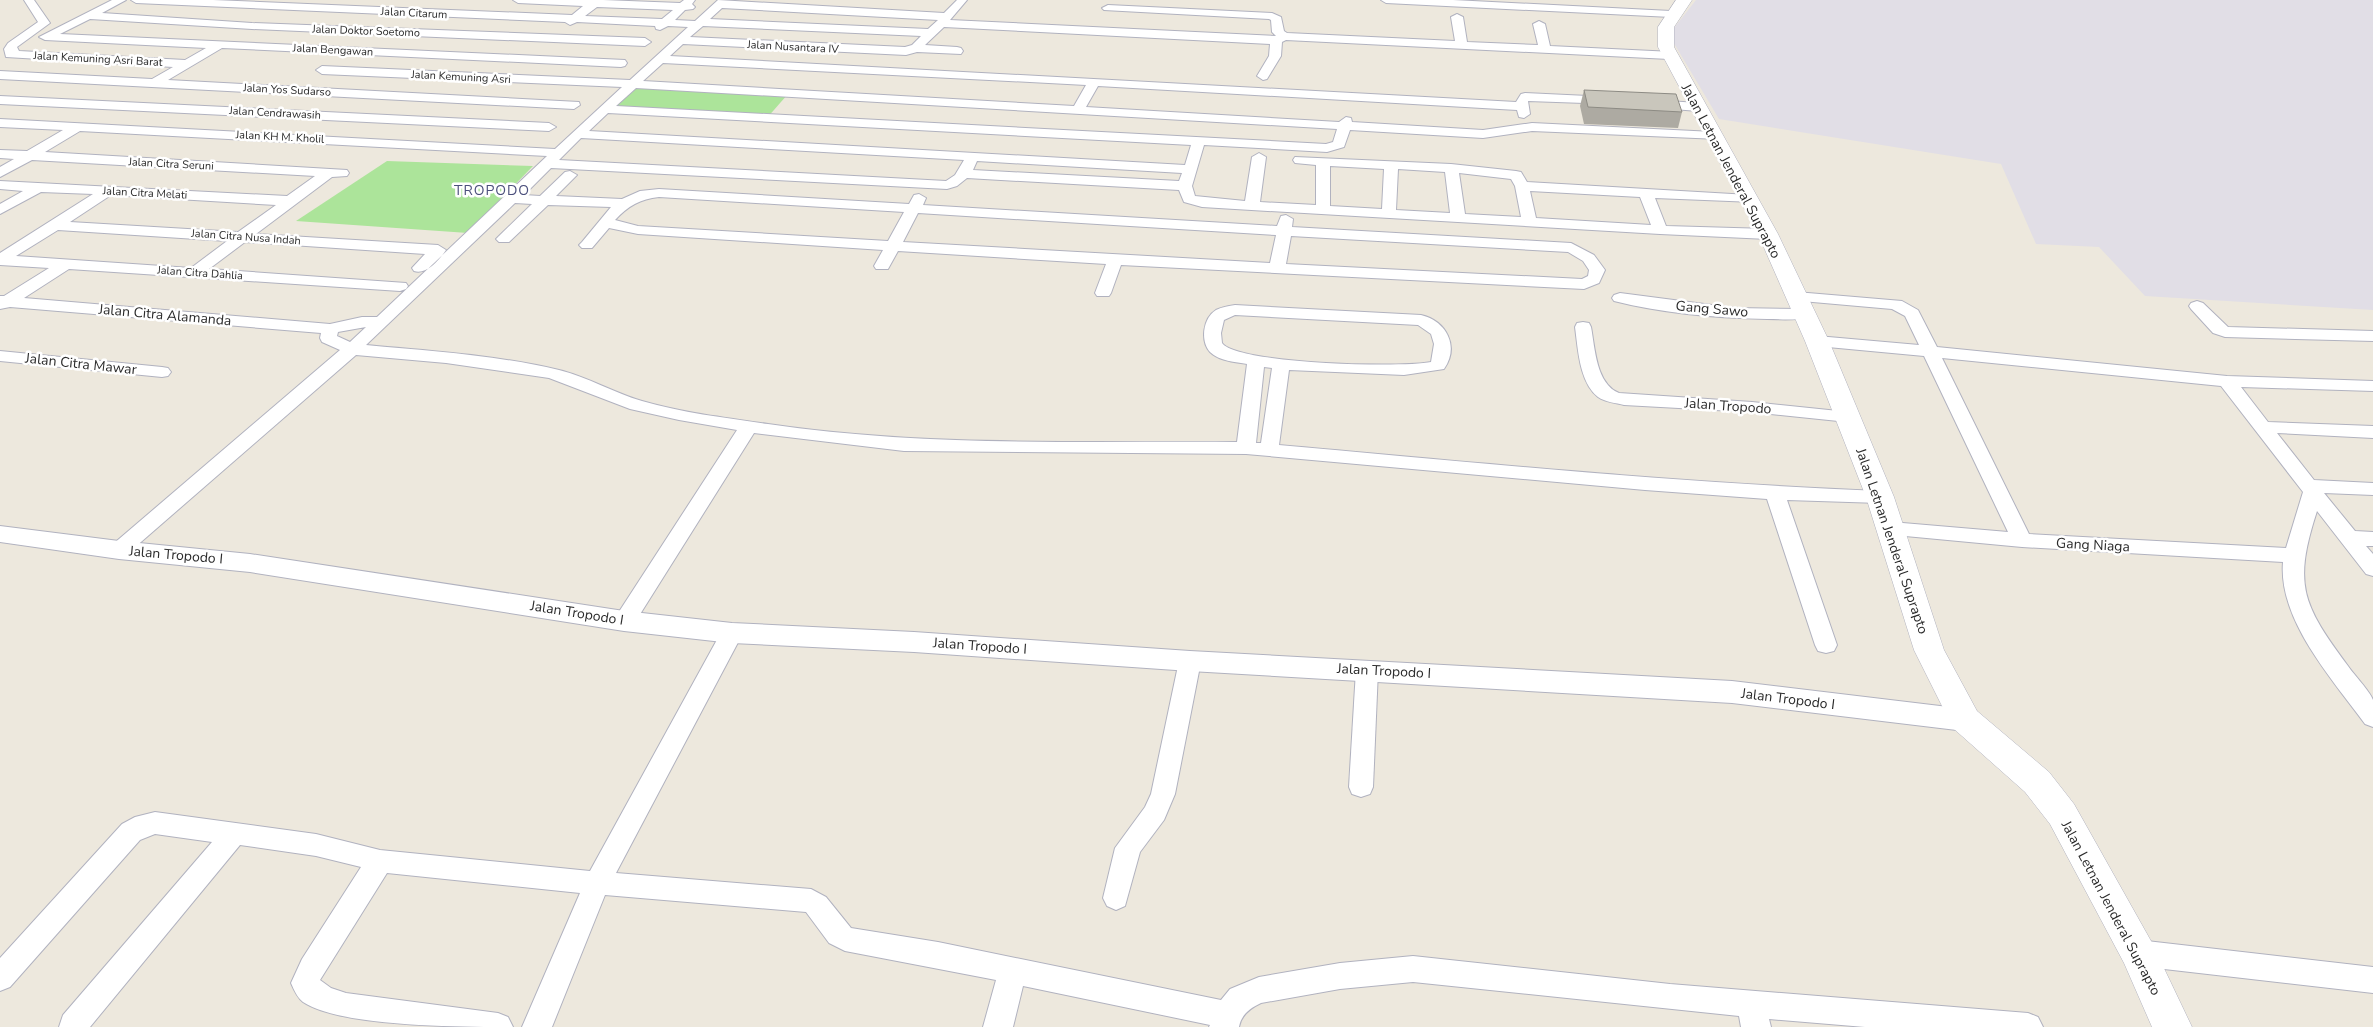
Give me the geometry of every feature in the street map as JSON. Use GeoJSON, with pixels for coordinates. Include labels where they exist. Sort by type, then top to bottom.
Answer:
{"type":"FeatureCollection","features":[{"type":"Feature","properties":{"kind":"main road","name":"Jalan Letnan Jenderal Suprapto"},"geometry":{"type":"LineString","coordinates":[[1677,7],[1663,34],[1669,55],[1768,234],[1817,341],[1880,497],[1929,650],[1964,720],[2019,765],[2050,798],[2062,814],[2138,952],[2172,1027]]}},
{"type":"Feature","properties":{"kind":"street"},"geometry":{"type":"LineString","coordinates":[[9,55],[12,45],[44,23],[28,0]]}},
{"type":"Feature","properties":{"kind":"street"},"geometry":{"type":"LineString","coordinates":[[9,55],[121,0]]}},
{"type":"Feature","properties":{"kind":"street","name":"Jalan Citarum"},"geometry":{"type":"LineString","coordinates":[[136,0],[291,3],[410,13],[930,33]]}},
{"type":"Feature","properties":{"kind":"street"},"geometry":{"type":"LineString","coordinates":[[221,134],[259,112],[431,0]]}},
{"type":"Feature","properties":{"kind":"street"},"geometry":{"type":"LineString","coordinates":[[518,0],[719,4],[943,20],[1280,38],[1669,55]]}},
{"type":"Feature","properties":{"kind":"street"},"geometry":{"type":"LineString","coordinates":[[911,50],[962,0]]}},
{"type":"Feature","properties":{"kind":"street"},"geometry":{"type":"LineString","coordinates":[[1386,0],[1677,7]]}},
{"type":"Feature","properties":{"kind":"street"},"geometry":{"type":"LineString","coordinates":[[416,145],[475,99],[522,58],[596,2]]}},
{"type":"Feature","properties":{"kind":"street"},"geometry":{"type":"LineString","coordinates":[[0,173],[291,3]]}},
{"type":"Feature","properties":{"kind":"street"},"geometry":{"type":"LineString","coordinates":[[523,151],[687,3]]}},
{"type":"Feature","properties":{"kind":"street"},"geometry":{"type":"LineString","coordinates":[[119,550],[352,349],[507,203],[630,83],[719,4]]}},
{"type":"Feature","properties":{"kind":"street"},"geometry":{"type":"LineString","coordinates":[[1108,8],[1272,16],[1277,19],[1280,38],[1275,56],[1263,76]]}},
{"type":"Feature","properties":{"kind":"street","name":"Jalan Doktor Soetomo"},"geometry":{"type":"LineString","coordinates":[[88,16],[252,26],[645,42]]}},
{"type":"Feature","properties":{"kind":"street"},"geometry":{"type":"LineString","coordinates":[[1458,17],[1462,45]]}},
{"type":"Feature","properties":{"kind":"street"},"geometry":{"type":"LineString","coordinates":[[1539,24],[1545,49]]}},
{"type":"Feature","properties":{"kind":"street","name":"Jalan Bengawan"},"geometry":{"type":"LineString","coordinates":[[45,37],[621,63]]}},
{"type":"Feature","properties":{"kind":"street","name":"Jalan Nusantara IV"},"geometry":{"type":"LineString","coordinates":[[680,40],[957,51]]}},
{"type":"Feature","properties":{"kind":"street","name":"Jalan Kemuning Asri Barat"},"geometry":{"type":"LineString","coordinates":[[9,55],[185,64]]}},
{"type":"Feature","properties":{"kind":"street"},"geometry":{"type":"LineString","coordinates":[[659,59],[1522,106]]}},
{"type":"Feature","properties":{"kind":"street"},"geometry":{"type":"LineString","coordinates":[[824,94],[845,68]]}},
{"type":"Feature","properties":{"kind":"street","name":"Jalan Yos Sudarso"},"geometry":{"type":"LineString","coordinates":[[0,75],[475,99],[581,99]]}},
{"type":"Feature","properties":{"kind":"street","name":"Jalan Kemuning Asri"},"geometry":{"type":"LineString","coordinates":[[315,75],[630,83]]}},
{"type":"Feature","properties":{"kind":"street"},"geometry":{"type":"LineString","coordinates":[[1530,80],[1533,96]]}},
{"type":"Feature","properties":{"kind":"street"},"geometry":{"type":"LineString","coordinates":[[1079,108],[1094,82]]}},
{"type":"Feature","properties":{"kind":"street"},"geometry":{"type":"LineString","coordinates":[[630,83],[788,94],[824,94]]}},
{"type":"Feature","properties":{"kind":"street"},"geometry":{"type":"LineString","coordinates":[[630,83],[1346,124]]}},
{"type":"Feature","properties":{"kind":"street"},"geometry":{"type":"LineString","coordinates":[[1253,116],[1260,91]]}},
{"type":"Feature","properties":{"kind":"street"},"geometry":{"type":"LineString","coordinates":[[766,119],[788,94]]}},
{"type":"Feature","properties":{"kind":"street"},"geometry":{"type":"LineString","coordinates":[[1526,127],[1522,98],[1533,96],[1620,102]]}},
{"type":"Feature","properties":{"kind":"street","name":"Jalan Cendrawasih"},"geometry":{"type":"LineString","coordinates":[[0,100],[549,127]]}},
{"type":"Feature","properties":{"kind":"street"},"geometry":{"type":"LineString","coordinates":[[1639,103],[1698,107]]}},
{"type":"Feature","properties":{"kind":"street"},"geometry":{"type":"LineString","coordinates":[[606,108],[1198,147],[1333,148],[1340,144],[1346,124]]}},
{"type":"Feature","properties":{"kind":"street"},"geometry":{"type":"LineString","coordinates":[[1079,108],[1253,116],[1483,134],[1526,127],[1714,136]]}},
{"type":"Feature","properties":{"kind":"street","name":"Jalan KH M. Kholil"},"geometry":{"type":"LineString","coordinates":[[0,123],[523,151],[554,158],[940,185],[953,184],[964,174]]}},
{"type":"Feature","properties":{"kind":"street"},"geometry":{"type":"LineString","coordinates":[[578,134],[1189,169]]}},
{"type":"Feature","properties":{"kind":"street"},"geometry":{"type":"LineString","coordinates":[[1198,147],[1259,157],[1451,168],[1516,175],[1522,186],[1529,221]]}},
{"type":"Feature","properties":{"kind":"street"},"geometry":{"type":"LineString","coordinates":[[1198,147],[1189,169],[1185,186],[1189,198],[1195,201],[1660,230],[1768,234]]}},
{"type":"Feature","properties":{"kind":"street","name":"Jalan Citra Seruni"},"geometry":{"type":"LineString","coordinates":[[0,154],[336,172],[290,201]]}},
{"type":"Feature","properties":{"kind":"street"},"geometry":{"type":"LineString","coordinates":[[1252,205],[1259,157]]}},
{"type":"Feature","properties":{"kind":"street"},"geometry":{"type":"LineString","coordinates":[[972,158],[964,174],[1185,186]]}},
{"type":"Feature","properties":{"kind":"street"},"geometry":{"type":"LineString","coordinates":[[1323,162],[1323,209]]}},
{"type":"Feature","properties":{"kind":"street"},"geometry":{"type":"LineString","coordinates":[[1389,213],[1391,165]]}},
{"type":"Feature","properties":{"kind":"street"},"geometry":{"type":"LineString","coordinates":[[1451,168],[1458,217]]}},
{"type":"Feature","properties":{"kind":"street"},"geometry":{"type":"LineString","coordinates":[[504,239],[570,175]]}},
{"type":"Feature","properties":{"kind":"street","name":"Jalan Citra Melati"},"geometry":{"type":"LineString","coordinates":[[0,184],[290,201]]}},
{"type":"Feature","properties":{"kind":"street"},"geometry":{"type":"LineString","coordinates":[[1522,186],[1749,199]]}},
{"type":"Feature","properties":{"kind":"street"},"geometry":{"type":"LineString","coordinates":[[0,210],[39,187]]}},
{"type":"Feature","properties":{"kind":"street"},"geometry":{"type":"LineString","coordinates":[[0,260],[108,191]]}},
{"type":"Feature","properties":{"kind":"street"},"geometry":{"type":"LineString","coordinates":[[507,203],[625,203],[659,193],[917,202],[1286,225],[1571,248],[1588,258],[1597,270],[1597,275],[1592,281],[1584,284],[1115,260],[638,230],[622,228],[625,203]]}},
{"type":"Feature","properties":{"kind":"street"},"geometry":{"type":"LineString","coordinates":[[1646,194],[1660,230]]}},
{"type":"Feature","properties":{"kind":"street"},"geometry":{"type":"LineString","coordinates":[[194,272],[290,201]]}},
{"type":"Feature","properties":{"kind":"street"},"geometry":{"type":"LineString","coordinates":[[882,266],[917,202]]}},
{"type":"Feature","properties":{"kind":"street"},"geometry":{"type":"LineString","coordinates":[[587,245],[625,203]]}},
{"type":"Feature","properties":{"kind":"street","name":"Jalan Citra Nusa Indah"},"geometry":{"type":"LineString","coordinates":[[55,225],[437,250],[437,253],[400,286]]}},
{"type":"Feature","properties":{"kind":"street"},"geometry":{"type":"LineString","coordinates":[[1277,268],[1286,225]]}},
{"type":"Feature","properties":{"kind":"street","name":"Jalan Citra Dahlia"},"geometry":{"type":"LineString","coordinates":[[0,260],[63,266],[194,272],[400,286]]}},
{"type":"Feature","properties":{"kind":"street"},"geometry":{"type":"LineString","coordinates":[[1103,294],[1115,260]]}},
{"type":"Feature","properties":{"kind":"street"},"geometry":{"type":"LineString","coordinates":[[2,303],[63,266]]}},
{"type":"Feature","properties":{"kind":"street"},"geometry":{"type":"LineString","coordinates":[[362,322],[400,286]]}},
{"type":"Feature","properties":{"kind":"street","name":"Gang Sawo"},"geometry":{"type":"LineString","coordinates":[[1620,298],[1676,306],[1783,315],[1800,306],[1896,304],[1904,307],[1912,313],[1918,322],[1930,352],[2022,540]]}},
{"type":"Feature","properties":{"kind":"street","name":"Jalan Citra Alamanda"},"geometry":{"type":"LineString","coordinates":[[2,303],[330,329],[362,322],[380,322]]}},
{"type":"Feature","properties":{"kind":"street"},"geometry":{"type":"LineString","coordinates":[[2197,306],[2218,329],[2225,332],[2373,336]]}},
{"type":"Feature","properties":{"kind":"street"},"geometry":{"type":"LineString","coordinates":[[1250,310],[1420,320],[1436,327],[1440,335],[1443,352],[1438,365],[1405,370],[1256,362],[1227,356],[1217,349],[1213,341],[1213,328],[1217,318],[1223,313],[1250,310]]}},
{"type":"Feature","properties":{"kind":"street"},"geometry":{"type":"LineString","coordinates":[[2214,324],[2373,330]]}},
{"type":"Feature","properties":{"kind":"street","name":"Jalan Tropodo"},"geometry":{"type":"LineString","coordinates":[[1582,327],[1598,387],[1608,396],[1624,400],[1752,407],[1848,417]]}},
{"type":"Feature","properties":{"kind":"street"},"geometry":{"type":"LineString","coordinates":[[330,329],[328,338],[352,349],[446,358],[548,373],[645,407],[679,415],[749,426],[904,445],[1246,448],[1569,477],[1775,493],[1880,497]]}},
{"type":"Feature","properties":{"kind":"street"},"geometry":{"type":"LineString","coordinates":[[1817,341],[2153,372],[2227,381],[2373,386]]}},
{"type":"Feature","properties":{"kind":"street","name":"Jalan Citra Mawar"},"geometry":{"type":"LineString","coordinates":[[0,356],[162,372]]}},
{"type":"Feature","properties":{"kind":"street"},"geometry":{"type":"LineString","coordinates":[[1246,448],[1256,362]]}},
{"type":"Feature","properties":{"kind":"street"},"geometry":{"type":"LineString","coordinates":[[1268,450],[1281,363]]}},
{"type":"Feature","properties":{"kind":"street"},"geometry":{"type":"LineString","coordinates":[[2227,381],[2373,569]]}},
{"type":"Feature","properties":{"kind":"street"},"geometry":{"type":"LineString","coordinates":[[624,621],[749,426]]}},
{"type":"Feature","properties":{"kind":"street"},"geometry":{"type":"LineString","coordinates":[[2261,427],[2373,432]]}},
{"type":"Feature","properties":{"kind":"street"},"geometry":{"type":"LineString","coordinates":[[2311,489],[2373,489]]}},
{"type":"Feature","properties":{"kind":"street"},"geometry":{"type":"LineString","coordinates":[[2311,489],[2294,556],[2293,585],[2304,617],[2323,649],[2373,718]]}},
{"type":"Feature","properties":{"kind":"street"},"geometry":{"type":"LineString","coordinates":[[1775,493],[1826,645]]}},
{"type":"Feature","properties":{"kind":"street","name":"Gang Niaga"},"geometry":{"type":"LineString","coordinates":[[1891,529],[2022,540],[2294,556]]}},
{"type":"Feature","properties":{"kind":"street","name":"Jalan Tropodo I"},"geometry":{"type":"LineString","coordinates":[[0,534],[119,550],[250,563],[624,621],[732,633],[914,642],[1190,661],[1732,692],[1964,720]]}},
{"type":"Feature","properties":{"kind":"street"},"geometry":{"type":"LineString","coordinates":[[2349,538],[2373,539]]}},
{"type":"Feature","properties":{"kind":"street"},"geometry":{"type":"LineString","coordinates":[[536,1027],[597,883],[732,633]]}},
{"type":"Feature","properties":{"kind":"street"},"geometry":{"type":"LineString","coordinates":[[1116,898],[1128,848],[1155,813],[1164,794],[1190,661]]}},
{"type":"Feature","properties":{"kind":"street"},"geometry":{"type":"LineString","coordinates":[[1361,787],[1367,670]]}},
{"type":"Feature","properties":{"kind":"street"},"geometry":{"type":"LineString","coordinates":[[0,978],[131,832],[144,825],[154,823],[316,845],[380,860],[597,883],[811,901],[820,906],[835,932],[845,939],[1012,970],[1225,1021],[1240,998],[1259,990],[1340,976],[1413,969],[1753,1016],[2028,1027]]}},
{"type":"Feature","properties":{"kind":"street"},"geometry":{"type":"LineString","coordinates":[[73,1025],[234,834]]}},
{"type":"Feature","properties":{"kind":"street"},"geometry":{"type":"LineString","coordinates":[[380,860],[312,968],[305,983],[311,993],[323,1000],[346,1006],[498,1027]]}},
{"type":"Feature","properties":{"kind":"street"},"geometry":{"type":"LineString","coordinates":[[2138,952],[2373,980]]}},
{"type":"Feature","properties":{"kind":"street"},"geometry":{"type":"LineString","coordinates":[[998,1027],[1012,970]]}},
{"type":"Feature","properties":{"kind":"shaded area"},"geometry":{"type":"Polygon","coordinates":[[[1696,0],[2373,0],[2373,310],[2145,296],[2099,247],[2036,244],[2001,164],[1719,119],[1672,40],[1674,28],[1696,0]]]}},
{"type":"Feature","properties":{"kind":"green space"},"geometry":{"type":"Polygon","coordinates":[[[632,85],[788,94],[766,119],[606,109],[632,85]]]}},
{"type":"Feature","properties":{"kind":"green space"},"geometry":{"type":"Polygon","coordinates":[[[387,161],[533,166],[468,233],[296,221],[387,161]]]}},
{"type":"Feature","properties":{"kind":"building"},"geometry":{"type":"Polygon","coordinates":[[[1584,90],[1676,94],[1682,112],[1588,107],[1584,90]]]}},
{"type":"Feature","properties":{"kind":"district","name":"TROPODO"},"geometry":{"type":"Point","coordinates":[492,190]}}]}
